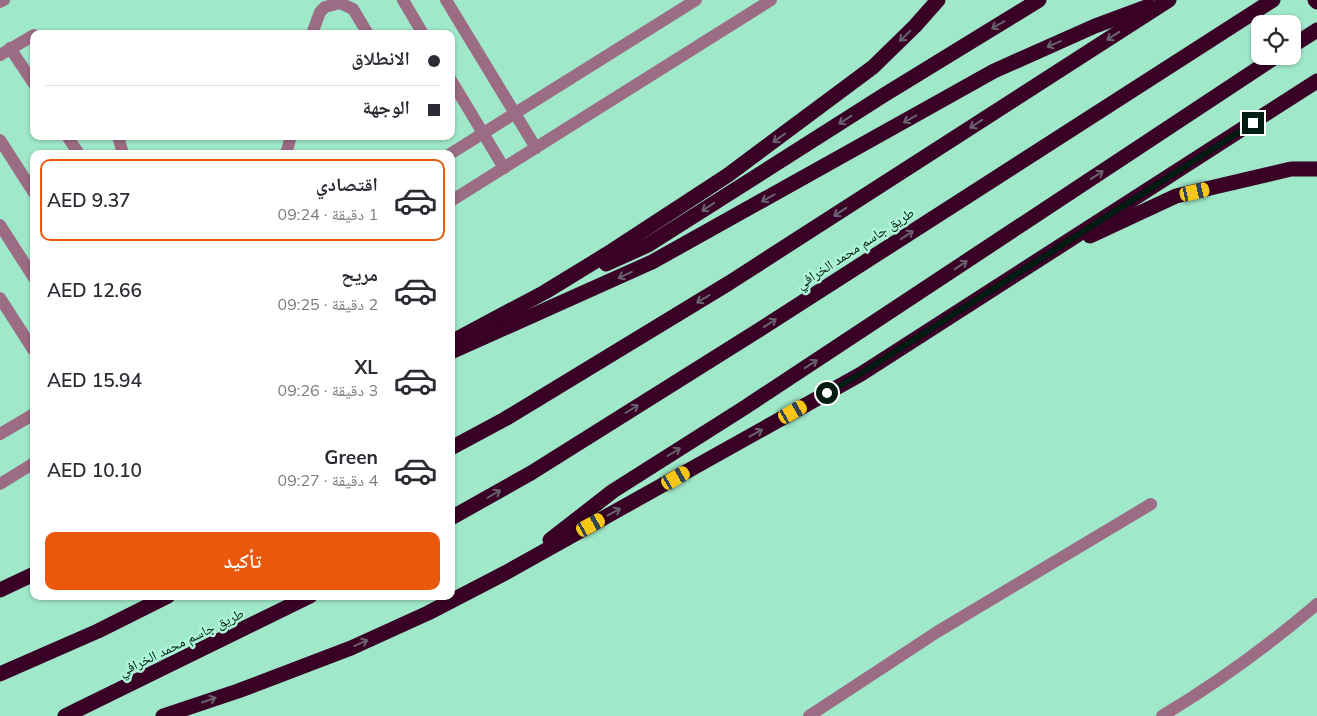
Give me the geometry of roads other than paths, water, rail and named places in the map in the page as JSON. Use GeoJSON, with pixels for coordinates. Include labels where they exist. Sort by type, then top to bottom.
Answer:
{"type":"FeatureCollection","features":[{"type":"Feature","properties":{"kind":"highway"},"geometry":{"type":"LineString","coordinates":[[545,292],[668,216],[786,132],[873,67],[915,26],[938,0]]}},
{"type":"Feature","properties":{"kind":"highway"},"geometry":{"type":"LineString","coordinates":[[455,340],[545,292],[648,245],[884,95],[1039,0]]}},
{"type":"Feature","properties":{"kind":"highway"},"geometry":{"type":"LineString","coordinates":[[455,350],[652,262],[994,71],[1095,26],[1164,0]]}},
{"type":"Feature","properties":{"kind":"highway"},"geometry":{"type":"LineString","coordinates":[[455,446],[505,419],[729,283],[1169,0]]}},
{"type":"Feature","properties":{"kind":"highway","name":"طريق جاسم محمد الخرافي"},"geometry":{"type":"LineString","coordinates":[[455,516],[531,473],[750,335],[1273,0]]}},
{"type":"Feature","properties":{"kind":"highway"},"geometry":{"type":"LineString","coordinates":[[1301,40],[1317,30]]}},
{"type":"Feature","properties":{"kind":"highway"},"geometry":{"type":"LineString","coordinates":[[507,572],[614,491],[744,408],[1263,65]]}},
{"type":"Feature","properties":{"kind":"highway"},"geometry":{"type":"LineString","coordinates":[[455,599],[507,572],[860,374],[1317,82]]}},
{"type":"Feature","properties":{"kind":"highway"},"geometry":{"type":"LineString","coordinates":[[1028,267],[1176,196],[1291,169],[1317,169]]}},
{"type":"Feature","properties":{"kind":"highway"},"geometry":{"type":"LineString","coordinates":[[0,590],[30,576]]}},
{"type":"Feature","properties":{"kind":"highway"},"geometry":{"type":"LineString","coordinates":[[0,674],[98,631],[160,600]]}},
{"type":"Feature","properties":{"kind":"highway","name":"طريق جاسم محمد الخرافي"},"geometry":{"type":"LineString","coordinates":[[65,716],[302,600]]}},
{"type":"Feature","properties":{"kind":"highway"},"geometry":{"type":"LineString","coordinates":[[163,716],[238,691],[351,648],[453,600]]}},
{"type":"Feature","properties":{"kind":"street"},"geometry":{"type":"LineString","coordinates":[[0,2],[4,0]]}},
{"type":"Feature","properties":{"kind":"street"},"geometry":{"type":"LineString","coordinates":[[403,0],[421,30]]}},
{"type":"Feature","properties":{"kind":"street"},"geometry":{"type":"LineString","coordinates":[[446,0],[536,148]]}},
{"type":"Feature","properties":{"kind":"street"},"geometry":{"type":"LineString","coordinates":[[455,151],[696,0]]}},
{"type":"Feature","properties":{"kind":"street"},"geometry":{"type":"LineString","coordinates":[[455,199],[771,0]]}},
{"type":"Feature","properties":{"kind":"street"},"geometry":{"type":"LineString","coordinates":[[313,30],[320,12],[325,7],[340,3],[353,9],[366,30]]}},
{"type":"Feature","properties":{"kind":"street"},"geometry":{"type":"LineString","coordinates":[[30,37],[5,52],[30,80]]}},
{"type":"Feature","properties":{"kind":"street"},"geometry":{"type":"LineString","coordinates":[[455,87],[504,168]]}},
{"type":"Feature","properties":{"kind":"street"},"geometry":{"type":"LineString","coordinates":[[0,140],[30,187]]}},
{"type":"Feature","properties":{"kind":"street"},"geometry":{"type":"LineString","coordinates":[[0,225],[30,272]]}},
{"type":"Feature","properties":{"kind":"street"},"geometry":{"type":"LineString","coordinates":[[0,298],[30,345]]}},
{"type":"Feature","properties":{"kind":"street"},"geometry":{"type":"LineString","coordinates":[[0,434],[30,416]]}},
{"type":"Feature","properties":{"kind":"street"},"geometry":{"type":"LineString","coordinates":[[0,484],[30,465]]}},
{"type":"Feature","properties":{"kind":"street"},"geometry":{"type":"LineString","coordinates":[[809,716],[938,632],[1151,504]]}},
{"type":"Feature","properties":{"kind":"street"},"geometry":{"type":"LineString","coordinates":[[1162,716],[1227,675],[1259,652],[1317,604]]}}]}
